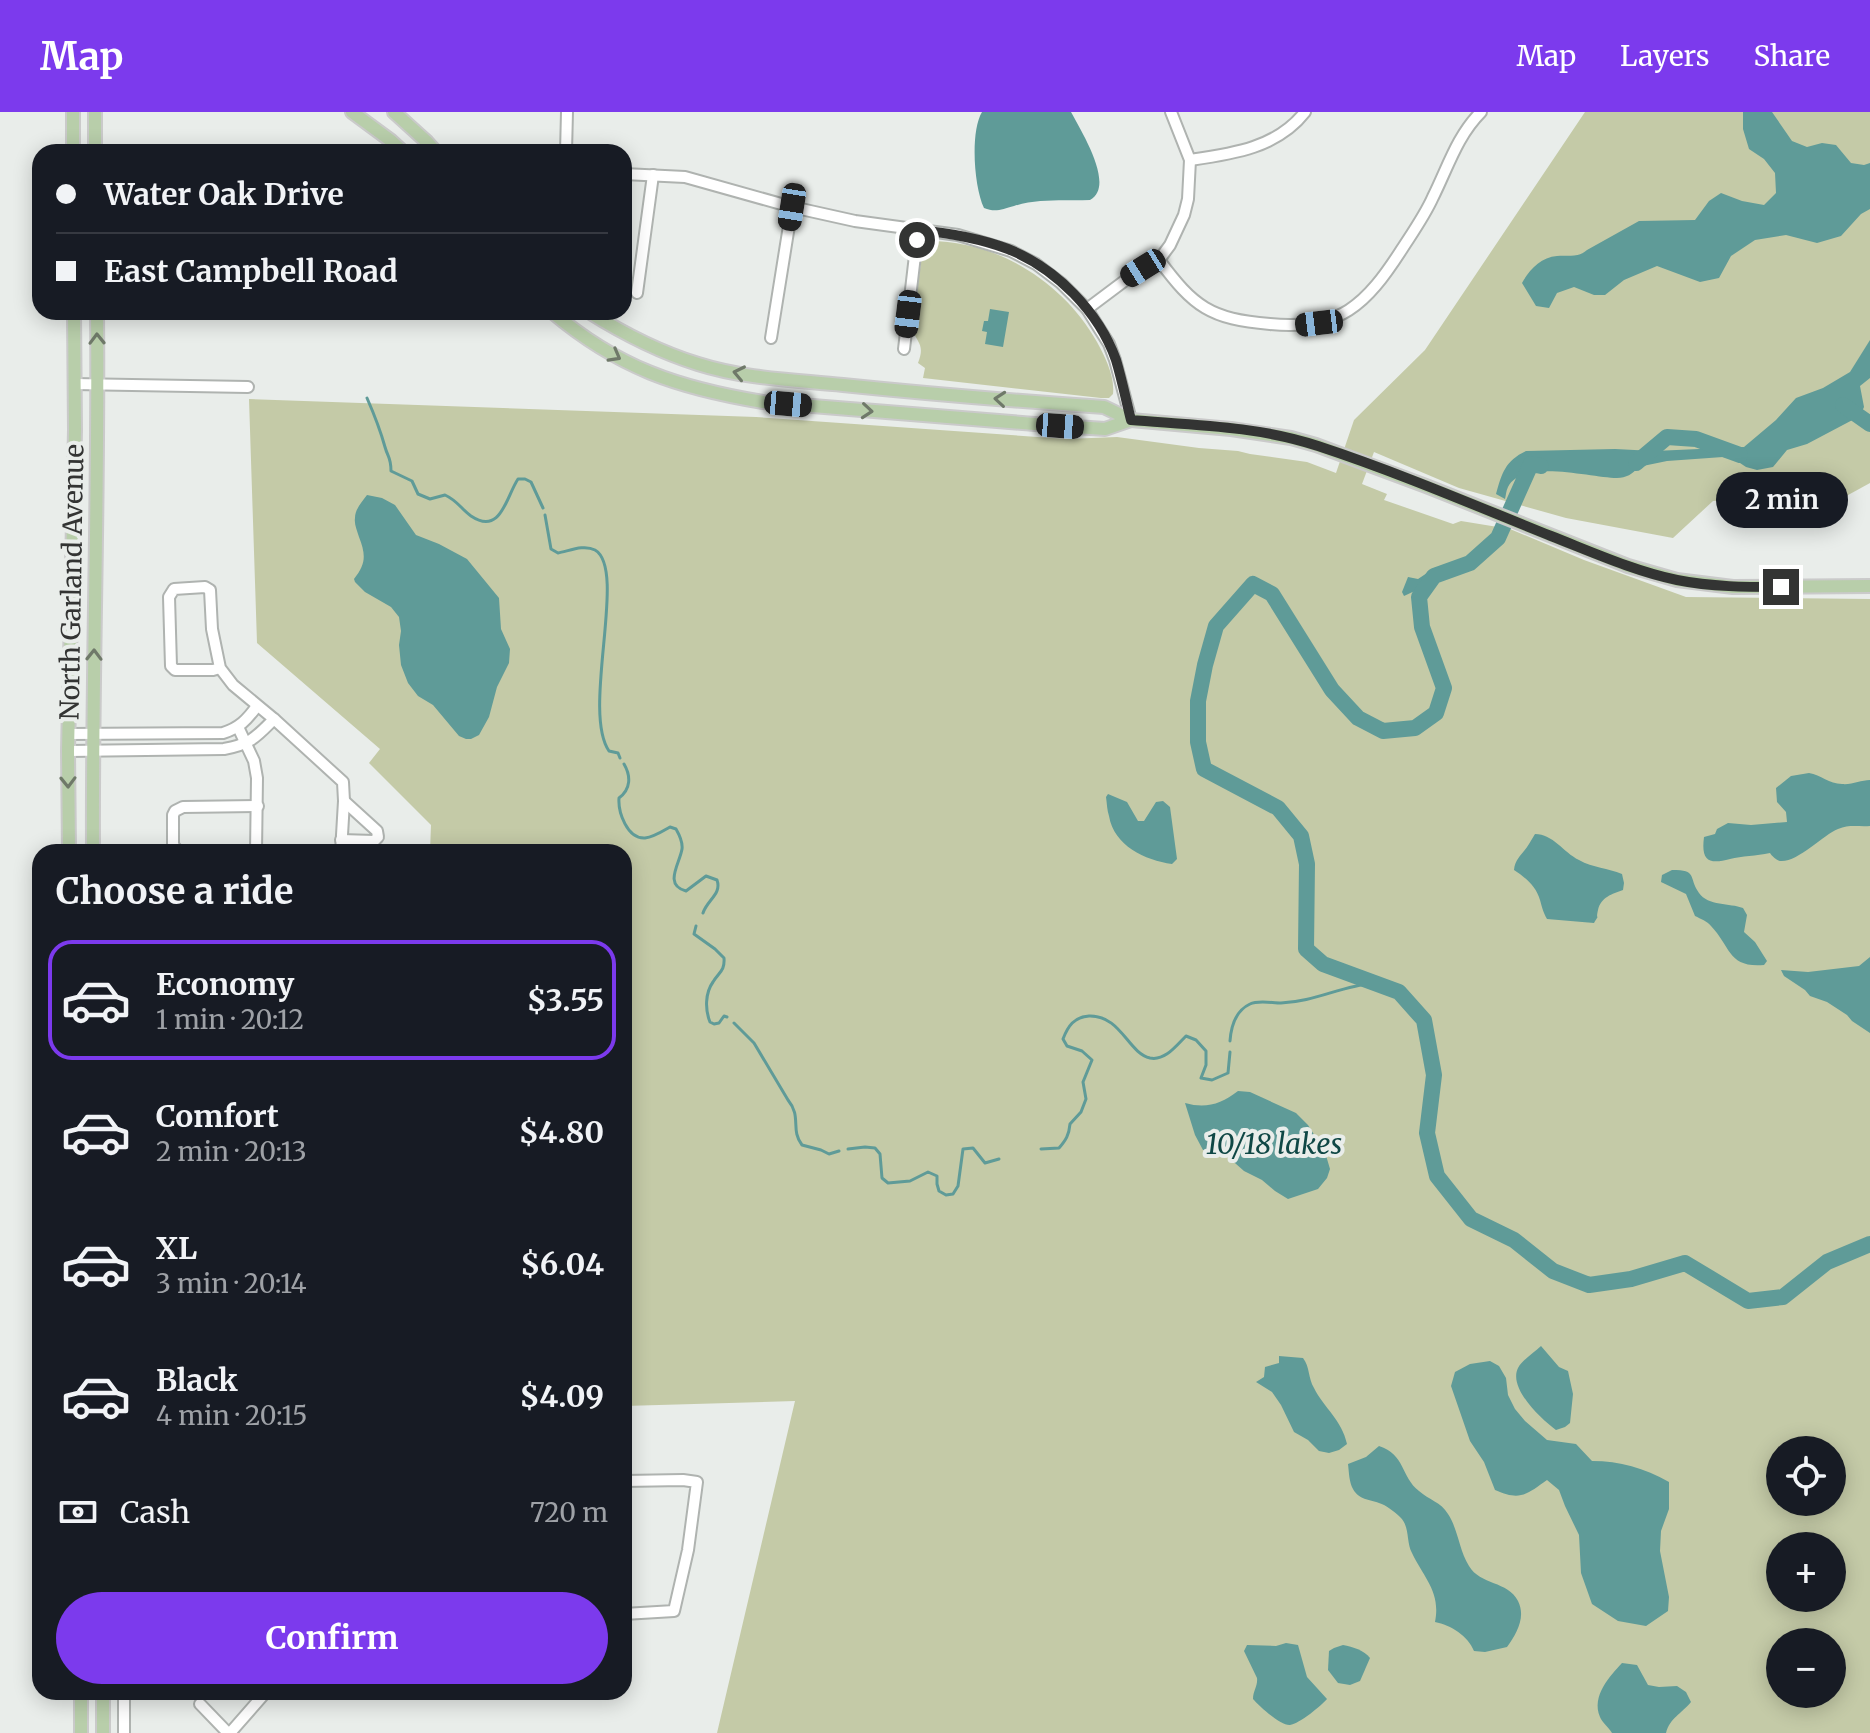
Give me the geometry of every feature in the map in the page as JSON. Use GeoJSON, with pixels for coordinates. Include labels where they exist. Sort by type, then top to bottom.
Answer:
{"type":"FeatureCollection","features":[{"type":"Feature","properties":{"kind":"main road"},"geometry":{"type":"LineString","coordinates":[[73,112],[73,144]]}},
{"type":"Feature","properties":{"kind":"main road"},"geometry":{"type":"LineString","coordinates":[[95,112],[95,144]]}},
{"type":"Feature","properties":{"kind":"main road"},"geometry":{"type":"LineString","coordinates":[[352,112],[394,144]]}},
{"type":"Feature","properties":{"kind":"main road"},"geometry":{"type":"LineString","coordinates":[[394,112],[428,144]]}},
{"type":"Feature","properties":{"kind":"main road","name":"North Garland Avenue"},"geometry":{"type":"LineString","coordinates":[[69,844],[74,320]]}},
{"type":"Feature","properties":{"kind":"main road","name":"North Garland Avenue"},"geometry":{"type":"LineString","coordinates":[[93,844],[97,320]]}},
{"type":"Feature","properties":{"kind":"main road"},"geometry":{"type":"LineString","coordinates":[[561,320],[617,358],[664,379],[715,394],[763,402],[1105,429],[1131,420]]}},
{"type":"Feature","properties":{"kind":"main road"},"geometry":{"type":"LineString","coordinates":[[602,320],[656,349],[701,365],[753,376],[1104,407],[1131,420],[1291,438],[1410,480],[1628,566],[1677,580],[1733,587],[1870,586]]}},
{"type":"Feature","properties":{"kind":"main road"},"geometry":{"type":"LineString","coordinates":[[81,1700],[81,1733]]}},
{"type":"Feature","properties":{"kind":"main road"},"geometry":{"type":"LineString","coordinates":[[103,1700],[103,1733]]}},
{"type":"Feature","properties":{"kind":"street"},"geometry":{"type":"LineString","coordinates":[[566,144],[567,112]]}},
{"type":"Feature","properties":{"kind":"street"},"geometry":{"type":"LineString","coordinates":[[1087,309],[1159,260],[1170,245],[1186,207],[1190,183],[1190,160],[1171,112]]}},
{"type":"Feature","properties":{"kind":"street"},"geometry":{"type":"LineString","coordinates":[[1190,160],[1225,155],[1268,142],[1291,127],[1305,112]]}},
{"type":"Feature","properties":{"kind":"street"},"geometry":{"type":"LineString","coordinates":[[1159,260],[1195,303],[1237,320],[1299,326],[1336,317],[1367,297],[1392,265],[1433,197],[1464,133],[1481,112]]}},
{"type":"Feature","properties":{"kind":"street"},"geometry":{"type":"LineString","coordinates":[[632,174],[685,177],[792,207],[855,221],[958,235],[1011,251],[1036,264],[1061,283],[1087,309],[1109,344],[1131,420]]}},
{"type":"Feature","properties":{"kind":"street"},"geometry":{"type":"LineString","coordinates":[[637,293],[653,175]]}},
{"type":"Feature","properties":{"kind":"street"},"geometry":{"type":"LineString","coordinates":[[771,338],[792,207]]}},
{"type":"Feature","properties":{"kind":"street"},"geometry":{"type":"LineString","coordinates":[[904,349],[918,230]]}},
{"type":"Feature","properties":{"kind":"street"},"geometry":{"type":"LineString","coordinates":[[74,384],[248,387]]}},
{"type":"Feature","properties":{"kind":"street"},"geometry":{"type":"LineString","coordinates":[[220,668],[182,671],[171,666],[169,597],[174,589],[205,587],[210,590],[212,629],[220,668],[233,685],[343,782],[341,844]]}},
{"type":"Feature","properties":{"kind":"street"},"geometry":{"type":"LineString","coordinates":[[68,734],[223,733],[246,721],[257,706]]}},
{"type":"Feature","properties":{"kind":"street"},"geometry":{"type":"LineString","coordinates":[[68,751],[224,749],[254,739],[274,719]]}},
{"type":"Feature","properties":{"kind":"street"},"geometry":{"type":"LineString","coordinates":[[238,727],[254,761],[257,778],[256,844]]}},
{"type":"Feature","properties":{"kind":"street"},"geometry":{"type":"LineString","coordinates":[[344,801],[377,831],[378,837],[374,841],[354,844]]}},
{"type":"Feature","properties":{"kind":"street"},"geometry":{"type":"LineString","coordinates":[[173,844],[173,815],[178,809],[258,806]]}},
{"type":"Feature","properties":{"kind":"street"},"geometry":{"type":"LineString","coordinates":[[632,1481],[697,1482],[688,1550],[674,1611],[632,1614]]}},
{"type":"Feature","properties":{"kind":"street"},"geometry":{"type":"LineString","coordinates":[[124,1700],[124,1733]]}},
{"type":"Feature","properties":{"kind":"street"},"geometry":{"type":"LineString","coordinates":[[200,1704],[229,1733],[259,1700]]}},
{"type":"Feature","properties":{"kind":"green space"},"geometry":{"type":"Polygon","coordinates":[[[1585,112],[1870,112],[1870,483],[1839,500],[1798,507],[1748,499],[1713,501],[1673,538],[1566,518],[1459,488],[1374,452],[1362,484],[1387,494],[1384,500],[1453,524],[1461,521],[1510,529],[1686,597],[1870,599],[1870,1733],[717,1733],[795,1401],[632,1406],[632,844],[430,844],[431,825],[369,763],[380,749],[257,643],[249,399],[756,417],[1066,439],[1117,437],[1307,462],[1336,473],[1354,420],[1425,350],[1585,112]]]}},
{"type":"Feature","properties":{"kind":"green space"},"geometry":{"type":"Polygon","coordinates":[[[929,241],[980,248],[1004,257],[1047,284],[1083,320],[1097,342],[1111,374],[1113,394],[1109,398],[1101,398],[923,378],[925,368],[918,363],[921,348],[912,329],[923,247],[929,241]]]}},
{"type":"Feature","properties":{"kind":"water"},"geometry":{"type":"Polygon","coordinates":[[[982,112],[1071,112],[1094,158],[1098,171],[1097,193],[1090,200],[1033,202],[996,210],[984,208],[975,160],[976,132],[982,112]]]}},
{"type":"Feature","properties":{"kind":"water"},"geometry":{"type":"Polygon","coordinates":[[[1743,112],[1772,112],[1792,141],[1807,147],[1822,143],[1836,145],[1851,163],[1870,163],[1870,209],[1861,214],[1841,236],[1817,243],[1786,235],[1755,240],[1731,256],[1719,278],[1700,282],[1657,266],[1624,280],[1605,295],[1594,295],[1574,287],[1557,293],[1549,308],[1536,306],[1522,283],[1532,269],[1546,259],[1580,254],[1639,221],[1695,220],[1709,201],[1721,193],[1764,205],[1776,193],[1775,173],[1764,159],[1749,149],[1743,129],[1743,112]]]}},
{"type":"Feature","properties":{"kind":"water"},"geometry":{"type":"Polygon","coordinates":[[[990,309],[1009,312],[1003,347],[985,344],[987,332],[982,331],[990,309]]]}},
{"type":"Feature","properties":{"kind":"water"},"geometry":{"type":"Polygon","coordinates":[[[1870,340],[1870,378],[1860,386],[1864,407],[1860,416],[1807,444],[1787,450],[1773,467],[1757,470],[1723,457],[1667,461],[1638,467],[1620,478],[1542,471],[1516,478],[1508,487],[1505,499],[1496,494],[1505,468],[1526,451],[1744,447],[1796,398],[1823,388],[1850,372],[1870,340]]]}},
{"type":"Feature","properties":{"kind":"water"},"geometry":{"type":"Polygon","coordinates":[[[367,495],[395,505],[416,535],[467,559],[499,598],[501,629],[510,649],[509,663],[497,687],[489,717],[479,735],[471,739],[459,736],[433,705],[418,696],[408,683],[401,665],[399,617],[391,607],[365,592],[355,582],[364,554],[355,515],[367,495]]]}},
{"type":"Feature","properties":{"kind":"water"},"geometry":{"type":"Polygon","coordinates":[[[1436,567],[1442,575],[1427,588],[1404,596],[1402,592],[1408,577],[1418,579],[1436,567]]]}},
{"type":"Feature","properties":{"kind":"water"},"geometry":{"type":"Polygon","coordinates":[[[1809,773],[1837,784],[1870,780],[1870,826],[1838,829],[1787,860],[1774,858],[1770,853],[1716,861],[1705,856],[1704,837],[1715,834],[1717,829],[1728,823],[1787,822],[1786,812],[1777,802],[1776,788],[1791,776],[1809,773]]]}},
{"type":"Feature","properties":{"kind":"water"},"geometry":{"type":"Polygon","coordinates":[[[1108,794],[1127,802],[1138,821],[1144,821],[1156,802],[1163,801],[1170,807],[1177,859],[1172,864],[1132,850],[1117,836],[1107,807],[1108,794]]]}},
{"type":"Feature","properties":{"kind":"water"},"geometry":{"type":"Polygon","coordinates":[[[1535,834],[1553,840],[1584,863],[1622,874],[1623,890],[1602,902],[1594,923],[1547,919],[1536,891],[1514,870],[1535,834]]]}},
{"type":"Feature","properties":{"kind":"water"},"geometry":{"type":"Polygon","coordinates":[[[1672,870],[1689,873],[1699,893],[1708,900],[1743,908],[1747,915],[1744,932],[1755,942],[1767,961],[1764,965],[1737,960],[1709,924],[1695,916],[1686,894],[1661,882],[1662,875],[1672,870]]]}},
{"type":"Feature","properties":{"kind":"water"},"geometry":{"type":"Polygon","coordinates":[[[1870,957],[1870,1033],[1827,1002],[1810,996],[1784,976],[1781,970],[1808,972],[1859,966],[1870,957]]]}},
{"type":"Feature","properties":{"kind":"water","name":"10/18 lakes"},"geometry":{"type":"Polygon","coordinates":[[[1238,1091],[1250,1092],[1296,1113],[1308,1125],[1325,1152],[1330,1169],[1318,1189],[1288,1199],[1244,1171],[1227,1156],[1216,1150],[1203,1150],[1185,1103],[1213,1104],[1238,1091]]]}},
{"type":"Feature","properties":{"kind":"water"},"geometry":{"type":"Polygon","coordinates":[[[1541,1346],[1559,1367],[1568,1371],[1573,1394],[1570,1423],[1556,1430],[1522,1394],[1516,1376],[1518,1368],[1541,1346]]]}},
{"type":"Feature","properties":{"kind":"water"},"geometry":{"type":"Polygon","coordinates":[[[1279,1356],[1303,1358],[1305,1361],[1314,1388],[1345,1436],[1347,1444],[1339,1450],[1329,1453],[1319,1451],[1294,1432],[1272,1392],[1256,1382],[1264,1377],[1265,1367],[1279,1363],[1279,1356]]]}},
{"type":"Feature","properties":{"kind":"water"},"geometry":{"type":"Polygon","coordinates":[[[1490,1361],[1499,1366],[1506,1378],[1508,1395],[1515,1409],[1547,1440],[1576,1444],[1592,1461],[1632,1466],[1669,1482],[1669,1509],[1661,1531],[1660,1551],[1669,1597],[1668,1611],[1646,1626],[1618,1621],[1592,1604],[1581,1573],[1579,1535],[1559,1490],[1547,1480],[1517,1496],[1495,1490],[1484,1462],[1470,1441],[1451,1386],[1455,1372],[1470,1364],[1490,1361]]]}},
{"type":"Feature","properties":{"kind":"water"},"geometry":{"type":"Polygon","coordinates":[[[1379,1446],[1394,1454],[1413,1485],[1445,1510],[1474,1572],[1508,1590],[1518,1601],[1521,1619],[1507,1647],[1474,1651],[1458,1632],[1435,1622],[1434,1594],[1410,1549],[1403,1521],[1385,1505],[1358,1495],[1351,1483],[1348,1464],[1366,1457],[1379,1446]]]}},
{"type":"Feature","properties":{"kind":"water"},"geometry":{"type":"Polygon","coordinates":[[[1286,1643],[1298,1645],[1307,1677],[1327,1699],[1290,1725],[1276,1719],[1253,1699],[1257,1678],[1244,1651],[1247,1645],[1276,1646],[1286,1643]]]}},
{"type":"Feature","properties":{"kind":"water"},"geometry":{"type":"Polygon","coordinates":[[[1343,1645],[1361,1651],[1370,1658],[1360,1681],[1350,1685],[1338,1683],[1328,1670],[1329,1651],[1343,1645]]]}},
{"type":"Feature","properties":{"kind":"water"},"geometry":{"type":"Polygon","coordinates":[[[1622,1663],[1637,1665],[1648,1685],[1677,1686],[1686,1692],[1691,1702],[1673,1720],[1666,1733],[1612,1733],[1601,1719],[1598,1709],[1600,1694],[1622,1663]]]}},
{"type":"Feature","properties":{"kind":"waterway"},"geometry":{"type":"LineString","coordinates":[[367,398],[390,460],[391,471],[412,481],[418,494],[430,499],[445,495],[471,516],[489,521],[501,512],[518,479],[525,479],[531,482],[543,508]]}},
{"type":"Feature","properties":{"kind":"waterway"},"geometry":{"type":"LineString","coordinates":[[1843,405],[1870,424]]}},
{"type":"Feature","properties":{"kind":"waterway"},"geometry":{"type":"LineString","coordinates":[[1636,463],[1667,437],[1696,439],[1740,455]]}},
{"type":"Feature","properties":{"kind":"waterway"},"geometry":{"type":"LineString","coordinates":[[1541,466],[1531,464],[1498,538],[1470,563],[1434,576],[1419,597],[1422,627],[1444,688],[1436,713],[1415,728],[1383,731],[1358,718],[1332,690],[1272,594],[1253,584],[1216,626],[1205,665],[1198,701],[1198,742],[1204,769],[1278,808],[1301,836],[1307,864],[1306,949],[1323,964],[1399,992],[1424,1020],[1434,1075],[1427,1133],[1437,1176],[1471,1219],[1514,1240],[1553,1271],[1589,1285],[1631,1279],[1685,1263],[1748,1301],[1783,1297],[1827,1262],[1870,1244]]}},
{"type":"Feature","properties":{"kind":"waterway"},"geometry":{"type":"LineString","coordinates":[[545,515],[551,549],[558,553],[591,548],[604,562],[607,611],[601,674],[602,731],[609,751],[618,753],[620,758]]}},
{"type":"Feature","properties":{"kind":"waterway"},"geometry":{"type":"LineString","coordinates":[[624,764],[629,782],[619,798],[619,804],[622,817],[633,834],[645,838],[670,827],[676,829],[682,846],[674,879],[679,888],[686,891],[706,876],[717,880],[716,893],[703,913]]}},
{"type":"Feature","properties":{"kind":"waterway"},"geometry":{"type":"LineString","coordinates":[[696,926],[694,934],[724,958],[723,969],[708,991],[708,1017],[714,1024],[727,1017]]}},
{"type":"Feature","properties":{"kind":"waterway"},"geometry":{"type":"LineString","coordinates":[[1230,1041],[1235,1020],[1250,1004],[1293,1002],[1374,983]]}},
{"type":"Feature","properties":{"kind":"waterway"},"geometry":{"type":"LineString","coordinates":[[1041,1149],[1059,1148],[1086,1099],[1083,1082],[1092,1060],[1082,1051],[1067,1046],[1063,1039],[1069,1026],[1079,1018],[1100,1017],[1109,1021],[1142,1055],[1150,1058],[1165,1055],[1186,1036],[1196,1040],[1206,1051],[1206,1065],[1201,1078],[1212,1080],[1228,1073],[1230,1052]]}},
{"type":"Feature","properties":{"kind":"waterway"},"geometry":{"type":"LineString","coordinates":[[734,1023],[754,1043],[792,1106],[802,1145],[829,1154],[839,1151]]}},
{"type":"Feature","properties":{"kind":"waterway"},"geometry":{"type":"LineString","coordinates":[[848,1149],[875,1148],[880,1154],[882,1178],[888,1183],[910,1181],[928,1172],[937,1176],[939,1191],[946,1195],[953,1194],[958,1186],[963,1149],[973,1148],[985,1163],[999,1159]]}},
{"type":"Feature","properties":{"kind":"route"},"geometry":{"type":"LineString","coordinates":[[917,240],[918,230],[989,243],[1036,264],[1061,283],[1087,309],[1109,344],[1131,420],[1291,438],[1426,486],[1650,573],[1699,584],[1781,587]]}}]}
